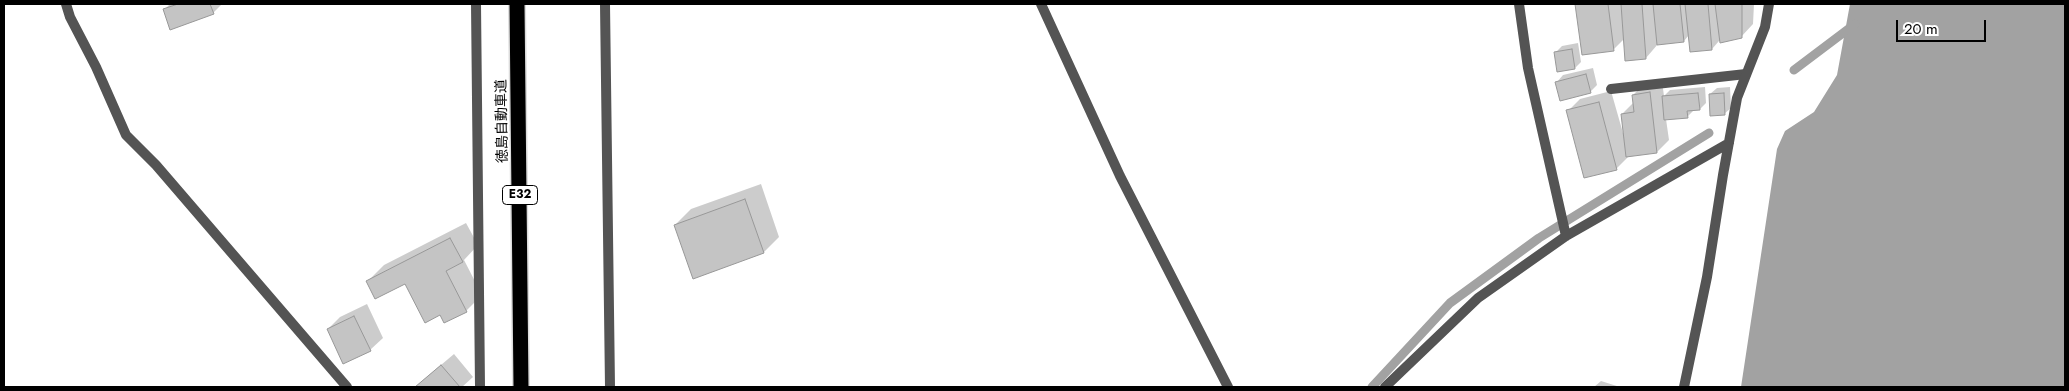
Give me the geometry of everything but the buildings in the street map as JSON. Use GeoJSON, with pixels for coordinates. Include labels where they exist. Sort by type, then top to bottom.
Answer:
{"type":"FeatureCollection","features":[{"type":"Feature","properties":{"kind":"highway","name":"徳島自動車道"},"geometry":{"type":"LineString","coordinates":[[517,4],[521,387]]}},
{"type":"Feature","properties":{"kind":"street"},"geometry":{"type":"LineString","coordinates":[[66,4],[70,18],[96,67],[126,135],[156,165],[347,387]]}},
{"type":"Feature","properties":{"kind":"street"},"geometry":{"type":"LineString","coordinates":[[476,4],[480,387]]}},
{"type":"Feature","properties":{"kind":"street"},"geometry":{"type":"LineString","coordinates":[[605,4],[610,387]]}},
{"type":"Feature","properties":{"kind":"street"},"geometry":{"type":"LineString","coordinates":[[1041,4],[1120,176],[1228,387]]}},
{"type":"Feature","properties":{"kind":"street"},"geometry":{"type":"LineString","coordinates":[[1519,4],[1528,68],[1565,232]]}},
{"type":"Feature","properties":{"kind":"street"},"geometry":{"type":"LineString","coordinates":[[1684,387],[1707,277],[1737,98],[1764,27],[1770,4]]}},
{"type":"Feature","properties":{"kind":"street"},"geometry":{"type":"LineString","coordinates":[[1611,89],[1746,74]]}},
{"type":"Feature","properties":{"kind":"street"},"geometry":{"type":"LineString","coordinates":[[1385,387],[1478,298],[1565,232],[1729,143]]}},
{"type":"Feature","properties":{"kind":"shaded area"},"geometry":{"type":"Polygon","coordinates":[[[1850,4],[2065,4],[2065,387],[1741,387],[1777,149],[1785,131],[1814,112],[1837,75],[1850,4]]]}},
{"type":"Feature","properties":{"kind":"waterway"},"geometry":{"type":"LineString","coordinates":[[1794,70],[1855,24]]}},
{"type":"Feature","properties":{"kind":"waterway"},"geometry":{"type":"LineString","coordinates":[[1372,387],[1450,303],[1539,238],[1709,133]]}}]}
